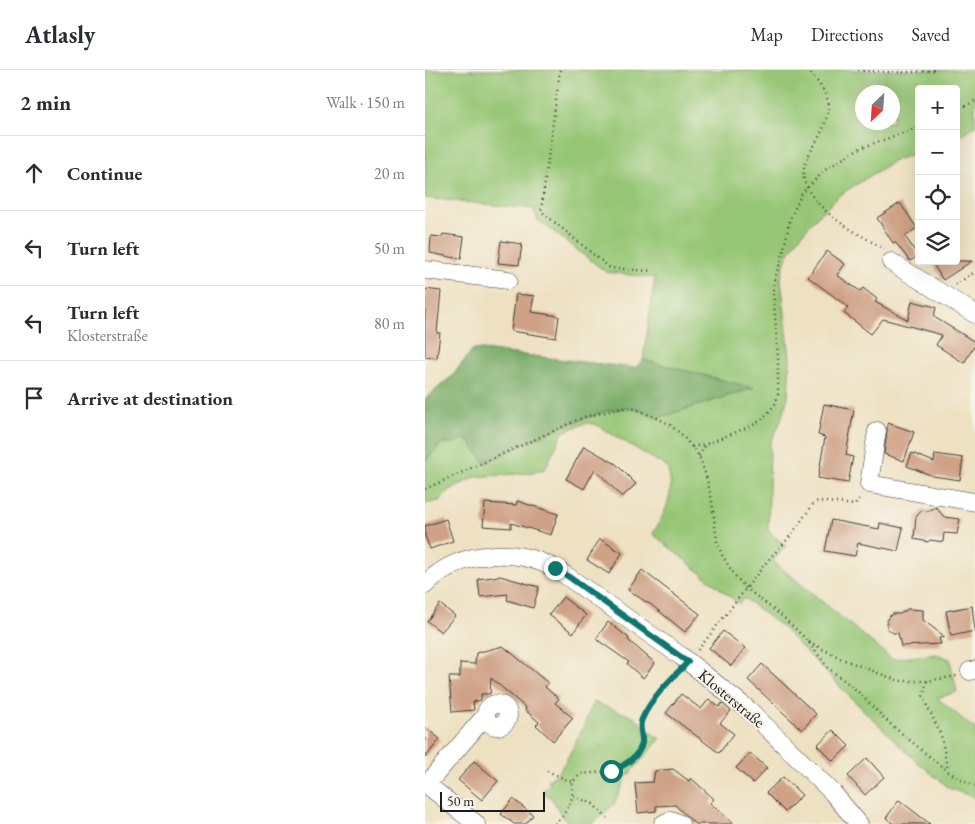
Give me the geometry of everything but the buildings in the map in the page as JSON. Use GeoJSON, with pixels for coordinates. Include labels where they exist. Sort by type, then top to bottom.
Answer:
{"type":"FeatureCollection","features":[{"type":"Feature","properties":{"kind":"street"},"geometry":{"type":"LineString","coordinates":[[888,256],[941,294],[975,314]]}},
{"type":"Feature","properties":{"kind":"street"},"geometry":{"type":"LineString","coordinates":[[425,270],[508,280]]}},
{"type":"Feature","properties":{"kind":"street"},"geometry":{"type":"LineString","coordinates":[[877,431],[869,484],[975,502]]}},
{"type":"Feature","properties":{"kind":"street","name":"Klosterstraße"},"geometry":{"type":"LineString","coordinates":[[425,584],[431,578],[454,564],[476,557],[500,554],[541,562],[569,577],[688,662],[750,711],[832,792],[859,824]]}},
{"type":"Feature","properties":{"kind":"street"},"geometry":{"type":"LineString","coordinates":[[476,824],[426,783],[486,715]]}},
{"type":"Feature","properties":{"kind":"street"},"geometry":{"type":"LineString","coordinates":[[663,824],[671,820],[680,824]]}},
{"type":"Feature","properties":{"kind":"path"},"geometry":{"type":"LineString","coordinates":[[560,70],[541,211],[610,268],[651,272]]}},
{"type":"Feature","properties":{"kind":"path"},"geometry":{"type":"LineString","coordinates":[[807,70],[825,91],[829,108],[825,125],[807,156],[803,170],[807,188],[827,212],[888,256]]}},
{"type":"Feature","properties":{"kind":"path"},"geometry":{"type":"LineString","coordinates":[[858,70],[907,73],[937,70]]}},
{"type":"Feature","properties":{"kind":"path"},"geometry":{"type":"LineString","coordinates":[[960,109],[975,101]]}},
{"type":"Feature","properties":{"kind":"path"},"geometry":{"type":"LineString","coordinates":[[692,446],[706,444],[751,426],[768,413],[775,404],[778,394],[778,356],[773,290],[792,214],[807,188],[825,170],[858,150],[915,129]]}},
{"type":"Feature","properties":{"kind":"path"},"geometry":{"type":"LineString","coordinates":[[941,294],[975,272]]}},
{"type":"Feature","properties":{"kind":"path"},"geometry":{"type":"LineString","coordinates":[[425,490],[576,420],[603,412],[623,408],[636,409],[663,421],[682,435],[699,456],[712,501],[717,542],[723,557],[736,577],[746,588],[783,617],[808,641],[828,668],[854,688],[888,722],[948,772],[975,786]]}},
{"type":"Feature","properties":{"kind":"path"},"geometry":{"type":"LineString","coordinates":[[699,456],[706,444]]}},
{"type":"Feature","properties":{"kind":"path"},"geometry":{"type":"LineString","coordinates":[[572,782],[581,774],[611,771],[628,762],[639,750],[642,742],[641,720],[661,690],[688,662],[769,559],[788,539],[814,503],[818,500],[855,505],[869,484]]}},
{"type":"Feature","properties":{"kind":"path"},"geometry":{"type":"LineString","coordinates":[[808,641],[841,659],[899,681],[927,681],[973,671]]}},
{"type":"Feature","properties":{"kind":"path"},"geometry":{"type":"LineString","coordinates":[[927,681],[923,697],[941,735],[948,772]]}},
{"type":"Feature","properties":{"kind":"path"},"geometry":{"type":"LineString","coordinates":[[547,771],[572,782]]}},
{"type":"Feature","properties":{"kind":"path"},"geometry":{"type":"LineString","coordinates":[[555,824],[565,813],[573,796],[572,782]]}},
{"type":"Feature","properties":{"kind":"path"},"geometry":{"type":"LineString","coordinates":[[573,796],[593,804],[607,818]]}},
{"type":"Feature","properties":{"kind":"green space"},"geometry":{"type":"Polygon","coordinates":[[[425,70],[975,70],[975,126],[960,135],[960,85],[915,85],[915,154],[895,160],[841,194],[821,212],[790,251],[781,279],[790,358],[788,397],[780,423],[770,443],[768,531],[786,546],[773,561],[892,659],[936,654],[950,659],[957,692],[937,698],[975,729],[975,798],[949,788],[915,760],[782,627],[744,598],[739,604],[653,534],[666,509],[670,494],[670,477],[667,467],[595,424],[586,423],[563,432],[545,469],[528,473],[475,477],[450,490],[439,501],[425,504],[425,461],[442,443],[454,443],[462,439],[469,441],[485,463],[560,427],[603,412],[623,408],[636,409],[658,418],[753,388],[643,360],[655,278],[606,272],[537,219],[534,209],[425,198],[425,70]]]}},
{"type":"Feature","properties":{"kind":"green space"},"geometry":{"type":"Polygon","coordinates":[[[473,349],[635,368],[643,360],[754,388],[657,418],[636,409],[623,408],[603,412],[560,427],[485,463],[469,441],[462,439],[455,443],[442,443],[425,461],[425,399],[453,375],[473,349]]]}},
{"type":"Feature","properties":{"kind":"green space"},"geometry":{"type":"Polygon","coordinates":[[[593,702],[634,717],[660,739],[626,778],[614,804],[592,824],[575,824],[563,818],[552,799],[542,791],[550,783],[547,780],[559,771],[570,753],[593,702]]]}},
{"type":"Feature","properties":{"kind":"route"},"geometry":{"type":"LineString","coordinates":[[555,568],[688,662],[661,690],[641,720],[642,742],[639,750],[628,762],[611,771]]}}]}
